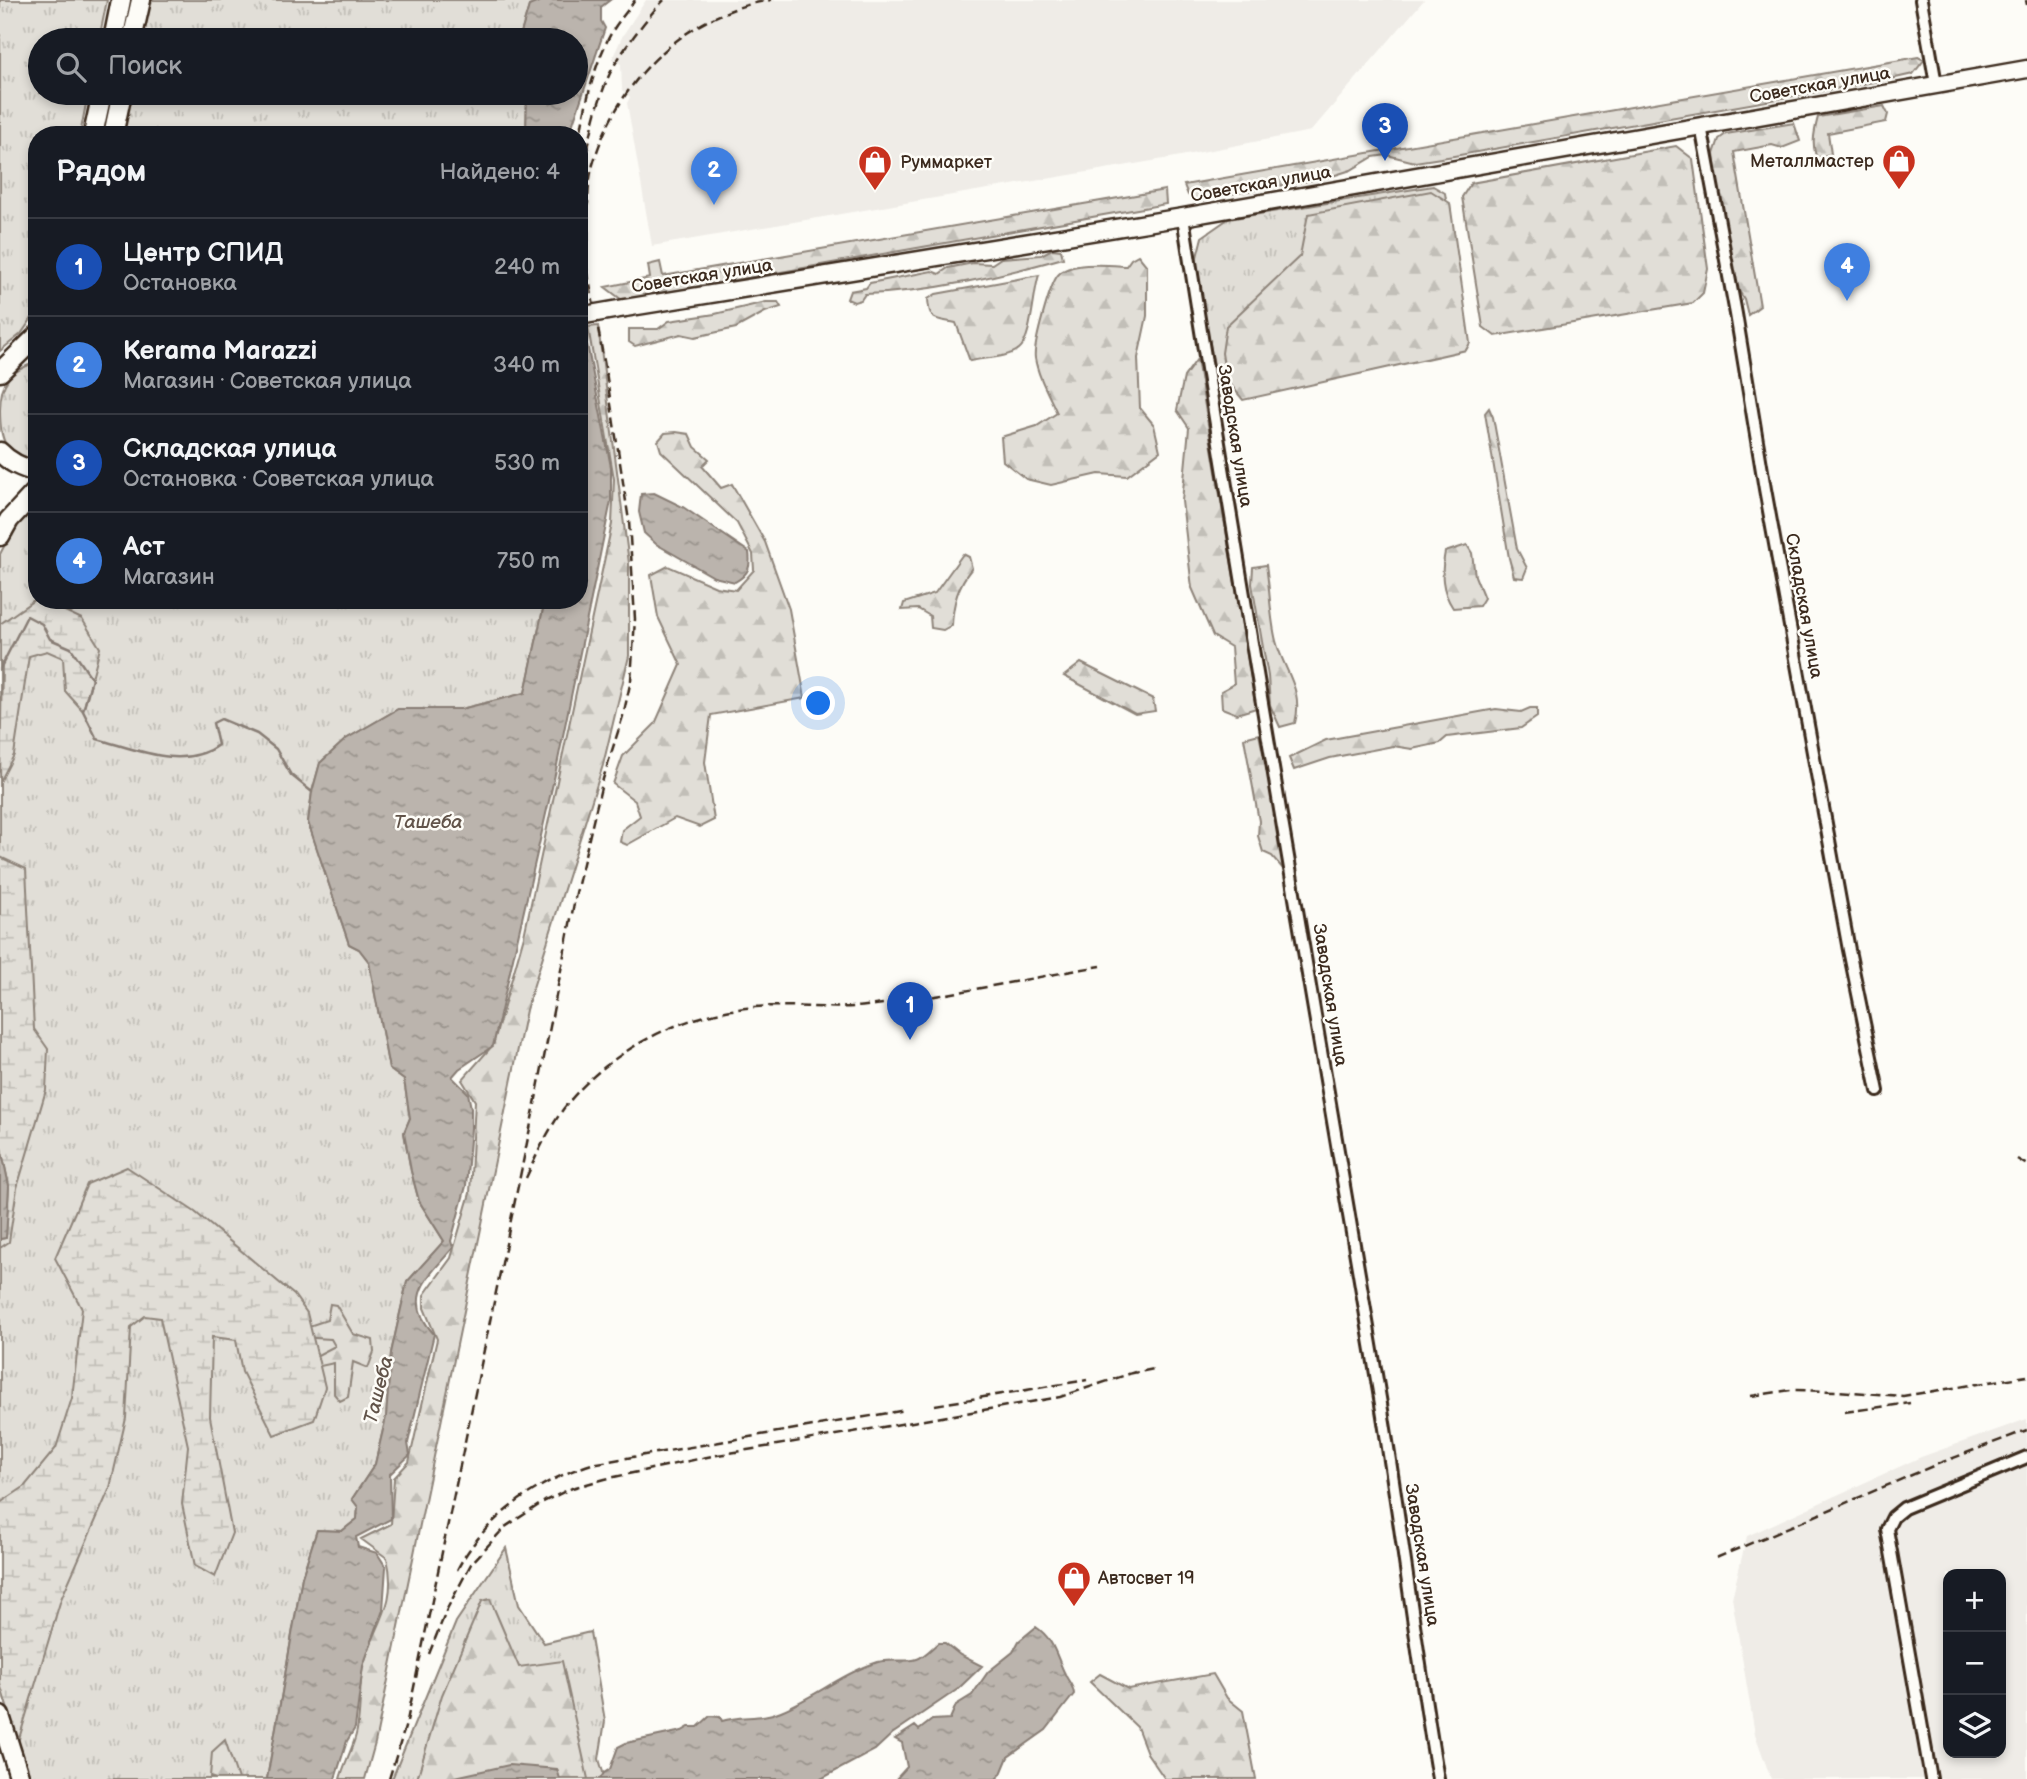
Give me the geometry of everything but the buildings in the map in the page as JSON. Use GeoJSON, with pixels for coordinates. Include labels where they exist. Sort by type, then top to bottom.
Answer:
{"type":"FeatureCollection","features":[{"type":"Feature","properties":{"kind":"highway"},"geometry":{"type":"LineString","coordinates":[[115,28],[121,0]]}},
{"type":"Feature","properties":{"kind":"highway"},"geometry":{"type":"LineString","coordinates":[[135,28],[141,0]]}},
{"type":"Feature","properties":{"kind":"highway"},"geometry":{"type":"LineString","coordinates":[[95,126],[99,105]]}},
{"type":"Feature","properties":{"kind":"highway"},"geometry":{"type":"LineString","coordinates":[[115,126],[119,105]]}},
{"type":"Feature","properties":{"kind":"highway"},"geometry":{"type":"LineString","coordinates":[[6,367],[28,344]]}},
{"type":"Feature","properties":{"kind":"highway"},"geometry":{"type":"LineString","coordinates":[[6,367],[28,357]]}},
{"type":"Feature","properties":{"kind":"highway"},"geometry":{"type":"LineString","coordinates":[[0,452],[7,459],[28,470]]}},
{"type":"Feature","properties":{"kind":"highway"},"geometry":{"type":"LineString","coordinates":[[0,536],[9,520],[28,500]]}},
{"type":"Feature","properties":{"kind":"highway"},"geometry":{"type":"LineString","coordinates":[[0,1716],[20,1779]]}},
{"type":"Feature","properties":{"kind":"main road","name":"Советская улица"},"geometry":{"type":"LineString","coordinates":[[588,314],[1183,217],[2027,69]]}},
{"type":"Feature","properties":{"kind":"street"},"geometry":{"type":"LineString","coordinates":[[1921,0],[1936,84]]}},
{"type":"Feature","properties":{"kind":"street","name":"Складская улица"},"geometry":{"type":"LineString","coordinates":[[1701,126],[1849,950],[1878,1091]]}},
{"type":"Feature","properties":{"kind":"street","name":"Заводская улица"},"geometry":{"type":"LineString","coordinates":[[1183,217],[1255,669],[1389,1451],[1438,1779]]}},
{"type":"Feature","properties":{"kind":"street"},"geometry":{"type":"LineString","coordinates":[[1931,1779],[1887,1529],[1893,1517],[1904,1508],[2027,1457]]}},
{"type":"Feature","properties":{"kind":"shaded area"},"geometry":{"type":"Polygon","coordinates":[[[646,0],[1424,0],[1311,131],[1170,158],[652,246],[627,103],[630,97],[622,90],[621,64],[612,59],[623,35],[646,0]]]}},
{"type":"Feature","properties":{"kind":"shaded area"},"geometry":{"type":"Polygon","coordinates":[[[2027,1419],[2027,1779],[1771,1779],[1755,1734],[1732,1598],[1747,1536],[1921,1457],[2027,1419]]]}},
{"type":"Feature","properties":{"kind":"green space"},"geometry":{"type":"Polygon","coordinates":[[[0,0],[107,0],[101,28],[28,28],[28,105],[86,105],[82,126],[28,126],[28,324],[21,334],[0,351],[0,0]]]}},
{"type":"Feature","properties":{"kind":"green space"},"geometry":{"type":"Polygon","coordinates":[[[150,0],[543,0],[529,6],[523,28],[144,28],[150,0]]]}},
{"type":"Feature","properties":{"kind":"green space"},"geometry":{"type":"Polygon","coordinates":[[[1918,57],[1924,60],[1913,74],[1891,79],[1454,156],[1415,162],[1387,155],[1373,157],[1351,170],[1326,178],[1196,200],[1188,195],[1184,185],[1918,57]]]}},
{"type":"Feature","properties":{"kind":"green space"},"geometry":{"type":"Polygon","coordinates":[[[128,105],[527,105],[526,126],[124,126],[128,105]]]}},
{"type":"Feature","properties":{"kind":"green space"},"geometry":{"type":"Polygon","coordinates":[[[1884,106],[1888,114],[1886,122],[1828,133],[1831,154],[1820,157],[1820,163],[1814,146],[1818,117],[1884,106]]]}},
{"type":"Feature","properties":{"kind":"green space"},"geometry":{"type":"Polygon","coordinates":[[[1794,123],[1800,141],[1782,148],[1772,145],[1734,152],[1760,306],[1748,315],[1744,299],[1736,286],[1721,212],[1714,154],[1719,139],[1726,134],[1794,123]]]}},
{"type":"Feature","properties":{"kind":"green space"},"geometry":{"type":"Polygon","coordinates":[[[1676,146],[1693,159],[1708,269],[1703,293],[1693,303],[1495,336],[1483,327],[1462,197],[1471,183],[1676,146]]]}},
{"type":"Feature","properties":{"kind":"green space"},"geometry":{"type":"Polygon","coordinates":[[[1433,186],[1445,193],[1467,336],[1462,345],[1231,391],[1218,385],[1199,290],[1196,261],[1202,237],[1228,219],[1433,186]]]}},
{"type":"Feature","properties":{"kind":"green space"},"geometry":{"type":"Polygon","coordinates":[[[1165,190],[1166,204],[622,300],[605,287],[650,278],[648,265],[660,262],[663,276],[1165,190]]]}},
{"type":"Feature","properties":{"kind":"green space"},"geometry":{"type":"Polygon","coordinates":[[[1431,191],[1450,203],[1470,343],[1466,350],[1243,400],[1226,379],[1222,353],[1226,326],[1300,256],[1308,214],[1431,191]]]}},
{"type":"Feature","properties":{"kind":"green space"},"geometry":{"type":"Polygon","coordinates":[[[1052,249],[1061,250],[1063,258],[965,282],[865,294],[861,300],[854,302],[847,299],[850,291],[866,288],[870,283],[932,271],[939,274],[948,268],[973,263],[992,264],[1001,258],[1041,255],[1052,249]]]}},
{"type":"Feature","properties":{"kind":"green space"},"geometry":{"type":"Polygon","coordinates":[[[1138,255],[1147,266],[1147,316],[1138,358],[1140,408],[1154,425],[1160,451],[1127,476],[1099,474],[1051,485],[1026,479],[1003,461],[1001,437],[1037,426],[1057,413],[1036,365],[1035,351],[1047,302],[1058,275],[1080,266],[1126,266],[1138,255]]]}},
{"type":"Feature","properties":{"kind":"green space"},"geometry":{"type":"Polygon","coordinates":[[[1039,275],[1027,336],[1019,349],[1009,354],[970,361],[956,323],[939,320],[930,312],[928,299],[936,294],[1039,275]]]}},
{"type":"Feature","properties":{"kind":"green space"},"geometry":{"type":"Polygon","coordinates":[[[778,302],[781,307],[765,312],[736,328],[695,337],[681,334],[635,346],[629,342],[629,329],[658,329],[669,321],[778,302]]]}},
{"type":"Feature","properties":{"kind":"green space"},"geometry":{"type":"Polygon","coordinates":[[[598,326],[629,563],[629,656],[603,765],[526,1010],[375,1743],[365,1779],[340,1779],[357,1730],[363,1667],[390,1590],[387,1558],[361,1539],[391,1524],[394,1478],[409,1462],[437,1339],[424,1308],[424,1295],[451,1258],[470,1193],[475,1101],[462,1080],[493,1045],[524,936],[612,524],[614,479],[588,327],[598,326]]]}},
{"type":"Feature","properties":{"kind":"green space"},"geometry":{"type":"Polygon","coordinates":[[[1197,359],[1256,708],[1237,714],[1222,708],[1221,691],[1234,684],[1231,647],[1213,636],[1192,588],[1182,501],[1189,428],[1177,410],[1184,377],[1197,359]]]}},
{"type":"Feature","properties":{"kind":"green space"},"geometry":{"type":"Polygon","coordinates":[[[28,366],[28,460],[11,451],[1,431],[2,392],[8,379],[28,366]]]}},
{"type":"Feature","properties":{"kind":"green space"},"geometry":{"type":"Polygon","coordinates":[[[1489,408],[1493,417],[1517,549],[1527,568],[1523,578],[1514,577],[1509,558],[1485,413],[1489,408]]]}},
{"type":"Feature","properties":{"kind":"green space"},"geometry":{"type":"Polygon","coordinates":[[[665,433],[689,434],[695,447],[709,459],[702,466],[721,488],[732,484],[765,542],[789,609],[805,698],[711,715],[705,762],[714,820],[700,827],[675,818],[627,845],[620,842],[622,830],[640,816],[635,801],[613,784],[623,756],[655,724],[681,665],[658,617],[651,575],[668,566],[716,587],[736,590],[754,570],[753,554],[737,523],[661,451],[658,441],[665,433]]]}},
{"type":"Feature","properties":{"kind":"green space"},"geometry":{"type":"Polygon","coordinates":[[[28,513],[28,609],[543,609],[525,693],[461,709],[398,709],[346,739],[320,763],[312,792],[308,822],[349,944],[359,949],[369,962],[389,1069],[404,1080],[410,1118],[404,1133],[419,1201],[444,1241],[407,1282],[391,1353],[386,1417],[375,1464],[352,1499],[358,1507],[357,1519],[342,1531],[317,1530],[302,1577],[267,1779],[30,1779],[0,1684],[0,554],[17,522],[28,513]]]}},
{"type":"Feature","properties":{"kind":"green space"},"geometry":{"type":"Polygon","coordinates":[[[1467,545],[1472,553],[1475,576],[1484,598],[1479,606],[1453,608],[1443,581],[1445,552],[1467,545]]]}},
{"type":"Feature","properties":{"kind":"green space"},"geometry":{"type":"Polygon","coordinates":[[[963,554],[969,557],[972,568],[957,595],[952,625],[943,630],[931,628],[930,616],[918,609],[902,610],[904,603],[935,593],[963,554]]]}},
{"type":"Feature","properties":{"kind":"green space"},"geometry":{"type":"Polygon","coordinates":[[[1266,565],[1276,641],[1297,700],[1295,723],[1280,727],[1270,705],[1268,676],[1252,584],[1253,567],[1266,565]]]}},
{"type":"Feature","properties":{"kind":"green space"},"geometry":{"type":"Polygon","coordinates":[[[28,604],[28,609],[61,609],[82,619],[100,648],[83,711],[65,691],[63,658],[47,651],[29,656],[14,755],[0,782],[2,662],[0,663],[0,624],[28,604]]]}},
{"type":"Feature","properties":{"kind":"green space"},"geometry":{"type":"Polygon","coordinates":[[[1081,663],[1153,699],[1155,711],[1135,714],[1064,676],[1081,663]]]}},
{"type":"Feature","properties":{"kind":"green space"},"geometry":{"type":"Polygon","coordinates":[[[1537,708],[1537,717],[1521,728],[1447,737],[1440,743],[1412,749],[1393,746],[1330,758],[1294,770],[1289,758],[1326,740],[1496,709],[1521,712],[1537,708]]]}},
{"type":"Feature","properties":{"kind":"green space"},"geometry":{"type":"Polygon","coordinates":[[[1259,734],[1284,851],[1284,870],[1272,856],[1263,852],[1258,836],[1259,821],[1244,738],[1259,734]]]}},
{"type":"Feature","properties":{"kind":"green space"},"geometry":{"type":"Polygon","coordinates":[[[0,857],[26,869],[34,1029],[48,1049],[46,1090],[17,1188],[9,1242],[0,1248],[0,1239],[6,1238],[9,1186],[0,1143],[0,857]]]}},
{"type":"Feature","properties":{"kind":"green space"},"geometry":{"type":"Polygon","coordinates":[[[127,1167],[195,1212],[294,1295],[307,1313],[325,1387],[314,1420],[274,1435],[242,1372],[236,1340],[212,1337],[210,1417],[232,1533],[215,1577],[195,1566],[182,1504],[188,1446],[160,1318],[145,1316],[131,1327],[126,1418],[110,1488],[61,1599],[18,1742],[0,1684],[0,1503],[24,1487],[56,1448],[72,1398],[82,1309],[55,1258],[87,1184],[127,1167]]]}},
{"type":"Feature","properties":{"kind":"green space"},"geometry":{"type":"Polygon","coordinates":[[[330,1304],[336,1305],[353,1334],[373,1340],[374,1352],[368,1368],[353,1362],[348,1397],[340,1401],[334,1394],[334,1363],[316,1367],[308,1360],[335,1346],[331,1339],[299,1337],[300,1329],[327,1320],[330,1304]]]}},
{"type":"Feature","properties":{"kind":"green space"},"geometry":{"type":"Polygon","coordinates":[[[506,1548],[519,1605],[544,1643],[590,1632],[605,1721],[599,1759],[605,1779],[392,1779],[456,1622],[506,1548]]]}},
{"type":"Feature","properties":{"kind":"green space"},"geometry":{"type":"Polygon","coordinates":[[[490,1599],[519,1667],[562,1661],[588,1779],[560,1779],[556,1769],[417,1779],[442,1695],[482,1601],[490,1599]]]}},
{"type":"Feature","properties":{"kind":"green space"},"geometry":{"type":"Polygon","coordinates":[[[1100,1674],[1128,1689],[1213,1674],[1227,1698],[1243,1711],[1256,1779],[1165,1779],[1147,1753],[1137,1727],[1090,1682],[1100,1674]]]}},
{"type":"Feature","properties":{"kind":"green space"},"geometry":{"type":"Polygon","coordinates":[[[225,1740],[238,1779],[210,1777],[212,1752],[225,1740]]]}},
{"type":"Feature","properties":{"kind":"water"},"geometry":{"type":"Polygon","coordinates":[[[543,0],[610,0],[601,7],[601,21],[605,28],[588,79],[588,28],[523,28],[529,6],[543,0]]]}},
{"type":"Feature","properties":{"kind":"water"},"geometry":{"type":"Polygon","coordinates":[[[527,105],[579,105],[572,126],[526,126],[527,105]]]}},
{"type":"Feature","properties":{"kind":"water","name":"Ташеба"},"geometry":{"type":"Polygon","coordinates":[[[588,349],[611,467],[611,501],[556,770],[493,1046],[459,1069],[452,1077],[468,1093],[471,1108],[466,1186],[451,1241],[453,1248],[427,1278],[419,1299],[424,1321],[434,1334],[408,1443],[410,1455],[390,1474],[391,1519],[356,1537],[358,1547],[377,1553],[386,1567],[383,1610],[363,1666],[355,1728],[347,1741],[335,1779],[267,1779],[302,1577],[317,1530],[342,1531],[357,1519],[358,1507],[352,1499],[375,1464],[386,1417],[391,1353],[407,1282],[444,1241],[419,1201],[404,1132],[410,1118],[404,1080],[389,1069],[369,962],[359,949],[349,944],[308,822],[312,792],[320,763],[346,739],[398,709],[461,709],[525,693],[543,609],[588,609],[588,349]]]}},
{"type":"Feature","properties":{"kind":"water"},"geometry":{"type":"Polygon","coordinates":[[[654,493],[683,507],[749,552],[750,562],[746,573],[735,582],[714,577],[656,544],[644,533],[639,512],[641,494],[654,493]]]}},
{"type":"Feature","properties":{"kind":"water"},"geometry":{"type":"Polygon","coordinates":[[[0,1143],[9,1186],[6,1238],[0,1239],[0,1143]]]}},
{"type":"Feature","properties":{"kind":"water"},"geometry":{"type":"Polygon","coordinates":[[[1036,1627],[1051,1642],[1074,1694],[1046,1730],[1008,1757],[996,1779],[896,1779],[907,1767],[902,1743],[895,1739],[915,1726],[919,1730],[932,1720],[950,1719],[956,1705],[972,1695],[988,1672],[1013,1652],[1019,1641],[1036,1627]]]}},
{"type":"Feature","properties":{"kind":"water"},"geometry":{"type":"Polygon","coordinates":[[[938,1643],[945,1643],[960,1655],[982,1666],[958,1689],[892,1734],[875,1750],[821,1779],[600,1779],[610,1769],[618,1747],[626,1743],[698,1727],[710,1716],[720,1717],[722,1721],[774,1714],[865,1667],[883,1661],[917,1659],[938,1643]]]}},
{"type":"Feature","properties":{"kind":"water"},"geometry":{"type":"Polygon","coordinates":[[[509,1765],[557,1769],[560,1779],[446,1779],[509,1765]]]}},
{"type":"Feature","properties":{"kind":"waterway"},"geometry":{"type":"LineString","coordinates":[[0,669],[27,616],[42,624],[50,639],[71,648],[92,679],[83,711],[97,739],[159,756],[190,756],[204,753],[218,745],[213,723],[221,719],[257,734],[276,749],[291,775],[312,792]]}},
{"type":"Feature","properties":{"kind":"railway"},"geometry":{"type":"LineString","coordinates":[[588,96],[608,39],[635,0]]}},
{"type":"Feature","properties":{"kind":"railway"},"geometry":{"type":"LineString","coordinates":[[588,150],[596,111],[611,71],[633,38],[664,0]]}},
{"type":"Feature","properties":{"kind":"railway"},"geometry":{"type":"LineString","coordinates":[[588,241],[591,170],[605,131],[638,78],[684,35],[711,19],[740,7],[771,0]]}},
{"type":"Feature","properties":{"kind":"railway"},"geometry":{"type":"LineString","coordinates":[[2026,0],[2027,5]]}},
{"type":"Feature","properties":{"kind":"railway"},"geometry":{"type":"LineString","coordinates":[[582,126],[586,105]]}},
{"type":"Feature","properties":{"kind":"railway"},"geometry":{"type":"LineString","coordinates":[[389,1779],[407,1721],[576,893],[603,779],[631,680],[635,619],[629,521],[588,274]]}},
{"type":"Feature","properties":{"kind":"railway"},"geometry":{"type":"LineString","coordinates":[[526,1178],[553,1125],[582,1087],[625,1052],[674,1026],[701,1017],[755,1007],[866,1006],[1101,966]]}},
{"type":"Feature","properties":{"kind":"railway"},"geometry":{"type":"LineString","coordinates":[[2017,1159],[2027,1165]]}},
{"type":"Feature","properties":{"kind":"railway"},"geometry":{"type":"LineString","coordinates":[[1128,1374],[1154,1369]]}},
{"type":"Feature","properties":{"kind":"railway"},"geometry":{"type":"LineString","coordinates":[[429,1654],[447,1609],[471,1564],[505,1527],[545,1501],[572,1488],[712,1456],[1060,1397],[1135,1372]]}},
{"type":"Feature","properties":{"kind":"railway"},"geometry":{"type":"LineString","coordinates":[[1751,1396],[1791,1390],[1903,1396],[2027,1376]]}},
{"type":"Feature","properties":{"kind":"railway"},"geometry":{"type":"LineString","coordinates":[[935,1405],[1087,1380]]}},
{"type":"Feature","properties":{"kind":"railway"},"geometry":{"type":"LineString","coordinates":[[1844,1412],[1910,1403]]}},
{"type":"Feature","properties":{"kind":"railway"},"geometry":{"type":"LineString","coordinates":[[457,1570],[468,1551],[497,1518],[532,1491],[572,1471],[592,1464],[906,1410]]}},
{"type":"Feature","properties":{"kind":"railway"},"geometry":{"type":"LineString","coordinates":[[1716,1558],[1940,1463],[2027,1430]]}},
{"type":"Feature","properties":{"kind":"place","name":"Складская улица"},"geometry":{"type":"Point","coordinates":[1385,161]}},
{"type":"Feature","properties":{"kind":"place","name":"Металлмастер"},"geometry":{"type":"Point","coordinates":[1899,191]}},
{"type":"Feature","properties":{"kind":"place","name":"Руммаркет"},"geometry":{"type":"Point","coordinates":[875,192]}},
{"type":"Feature","properties":{"kind":"place","name":"Kerama Marazzi"},"geometry":{"type":"Point","coordinates":[714,205]}},
{"type":"Feature","properties":{"kind":"place","name":"Аст"},"geometry":{"type":"Point","coordinates":[1847,301]}},
{"type":"Feature","properties":{"kind":"place","name":"Центр СПИД"},"geometry":{"type":"Point","coordinates":[910,1040]}},
{"type":"Feature","properties":{"kind":"place","name":"Автосвет 19"},"geometry":{"type":"Point","coordinates":[1074,1608]}}]}
